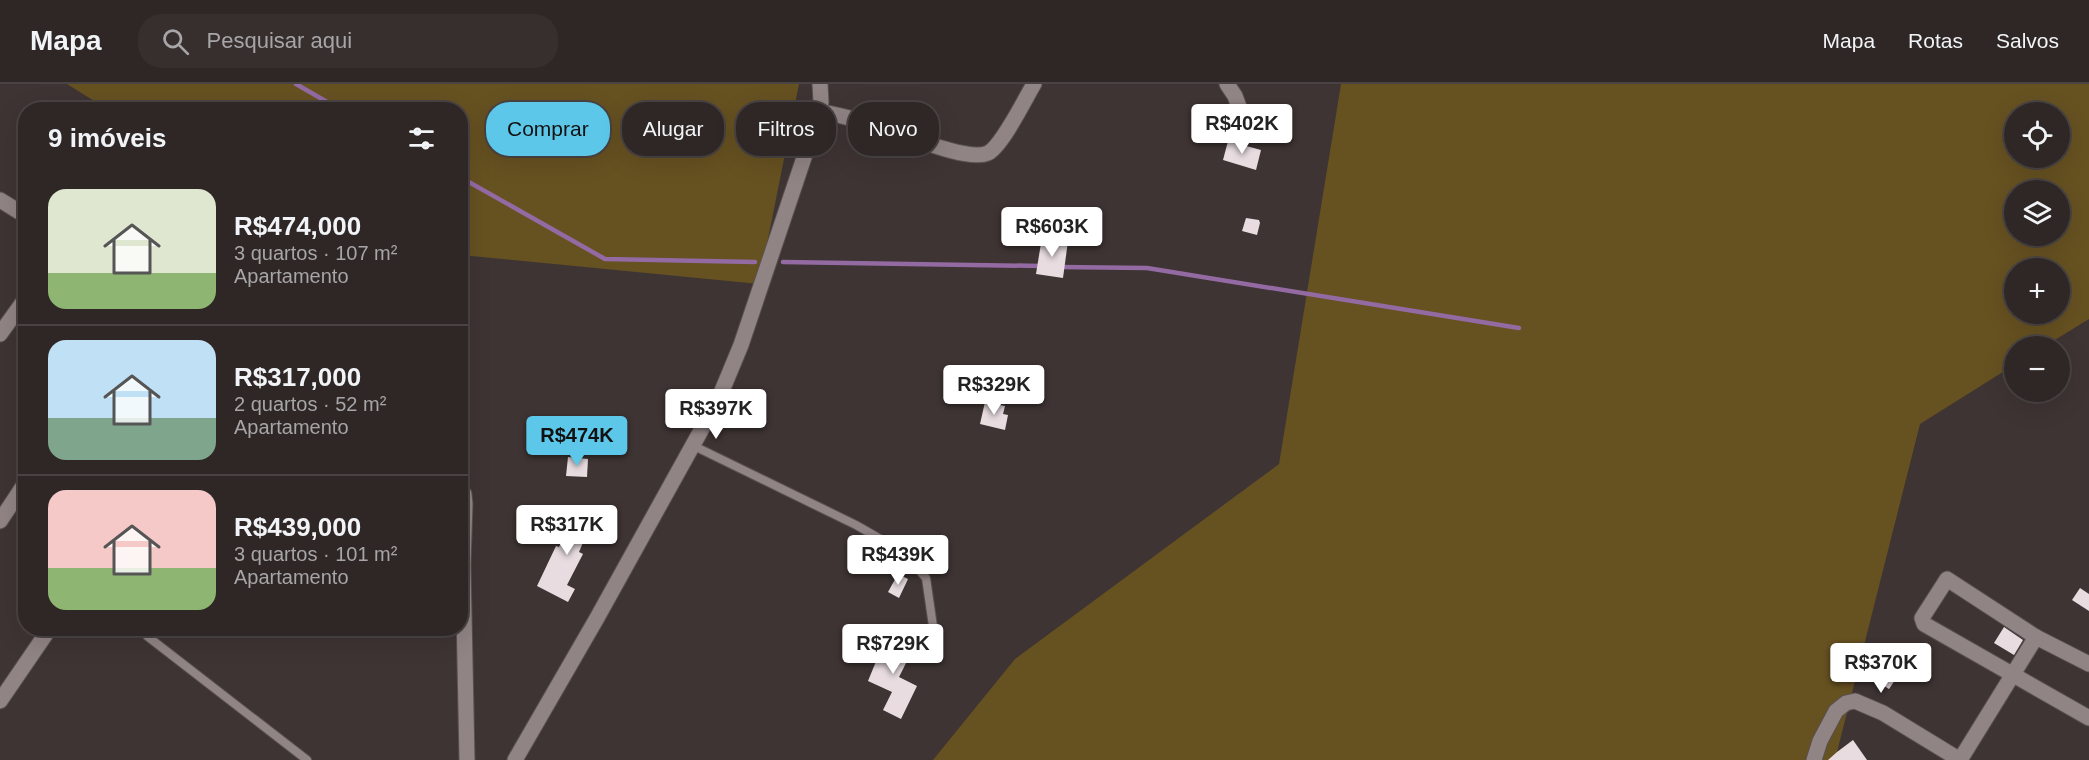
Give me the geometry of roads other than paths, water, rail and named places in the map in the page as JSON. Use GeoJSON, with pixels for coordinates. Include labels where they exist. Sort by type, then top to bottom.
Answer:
{"type":"FeatureCollection","features":[{"type":"Feature","properties":{"kind":"street"},"geometry":{"type":"LineString","coordinates":[[819,102],[820,84]]}},
{"type":"Feature","properties":{"kind":"street"},"geometry":{"type":"LineString","coordinates":[[836,115],[874,124],[960,153],[975,155],[989,152],[999,143],[1034,84]]}},
{"type":"Feature","properties":{"kind":"street"},"geometry":{"type":"LineString","coordinates":[[1227,84],[1235,96],[1244,120]]}},
{"type":"Feature","properties":{"kind":"street"},"geometry":{"type":"LineString","coordinates":[[514,760],[694,446],[719,398],[741,345],[804,156]]}},
{"type":"Feature","properties":{"kind":"street"},"geometry":{"type":"LineString","coordinates":[[0,200],[18,211]]}},
{"type":"Feature","properties":{"kind":"street"},"geometry":{"type":"LineString","coordinates":[[0,334],[18,309]]}},
{"type":"Feature","properties":{"kind":"street"},"geometry":{"type":"LineString","coordinates":[[0,521],[18,494]]}},
{"type":"Feature","properties":{"kind":"street"},"geometry":{"type":"LineString","coordinates":[[2089,664],[2036,637],[1947,579],[1922,618],[1924,624],[2089,718]]}},
{"type":"Feature","properties":{"kind":"street"},"geometry":{"type":"LineString","coordinates":[[0,701],[45,636]]}},
{"type":"Feature","properties":{"kind":"street"},"geometry":{"type":"LineString","coordinates":[[464,636],[467,760]]}},
{"type":"Feature","properties":{"kind":"street"},"geometry":{"type":"LineString","coordinates":[[1814,760],[1820,741],[1836,711],[1846,703],[1855,701],[1883,713],[1960,760],[2036,637]]}},
{"type":"Feature","properties":{"kind":"street"},"geometry":{"type":"LineString","coordinates":[[1820,741],[1823,760]]}},
{"type":"Feature","properties":{"kind":"lane"},"geometry":{"type":"LineString","coordinates":[[694,446],[856,525],[903,552],[926,578],[934,640]]}},
{"type":"Feature","properties":{"kind":"lane"},"geometry":{"type":"LineString","coordinates":[[147,636],[307,760]]}},
{"type":"Feature","properties":{"kind":"waterway"},"geometry":{"type":"LineString","coordinates":[[296,84],[327,102]]}},
{"type":"Feature","properties":{"kind":"waterway"},"geometry":{"type":"LineString","coordinates":[[468,182],[605,259],[755,262]]}},
{"type":"Feature","properties":{"kind":"waterway"},"geometry":{"type":"LineString","coordinates":[[783,262],[1042,266]]}},
{"type":"Feature","properties":{"kind":"waterway"},"geometry":{"type":"LineString","coordinates":[[1059,267],[1147,268],[1519,328]]}}]}
